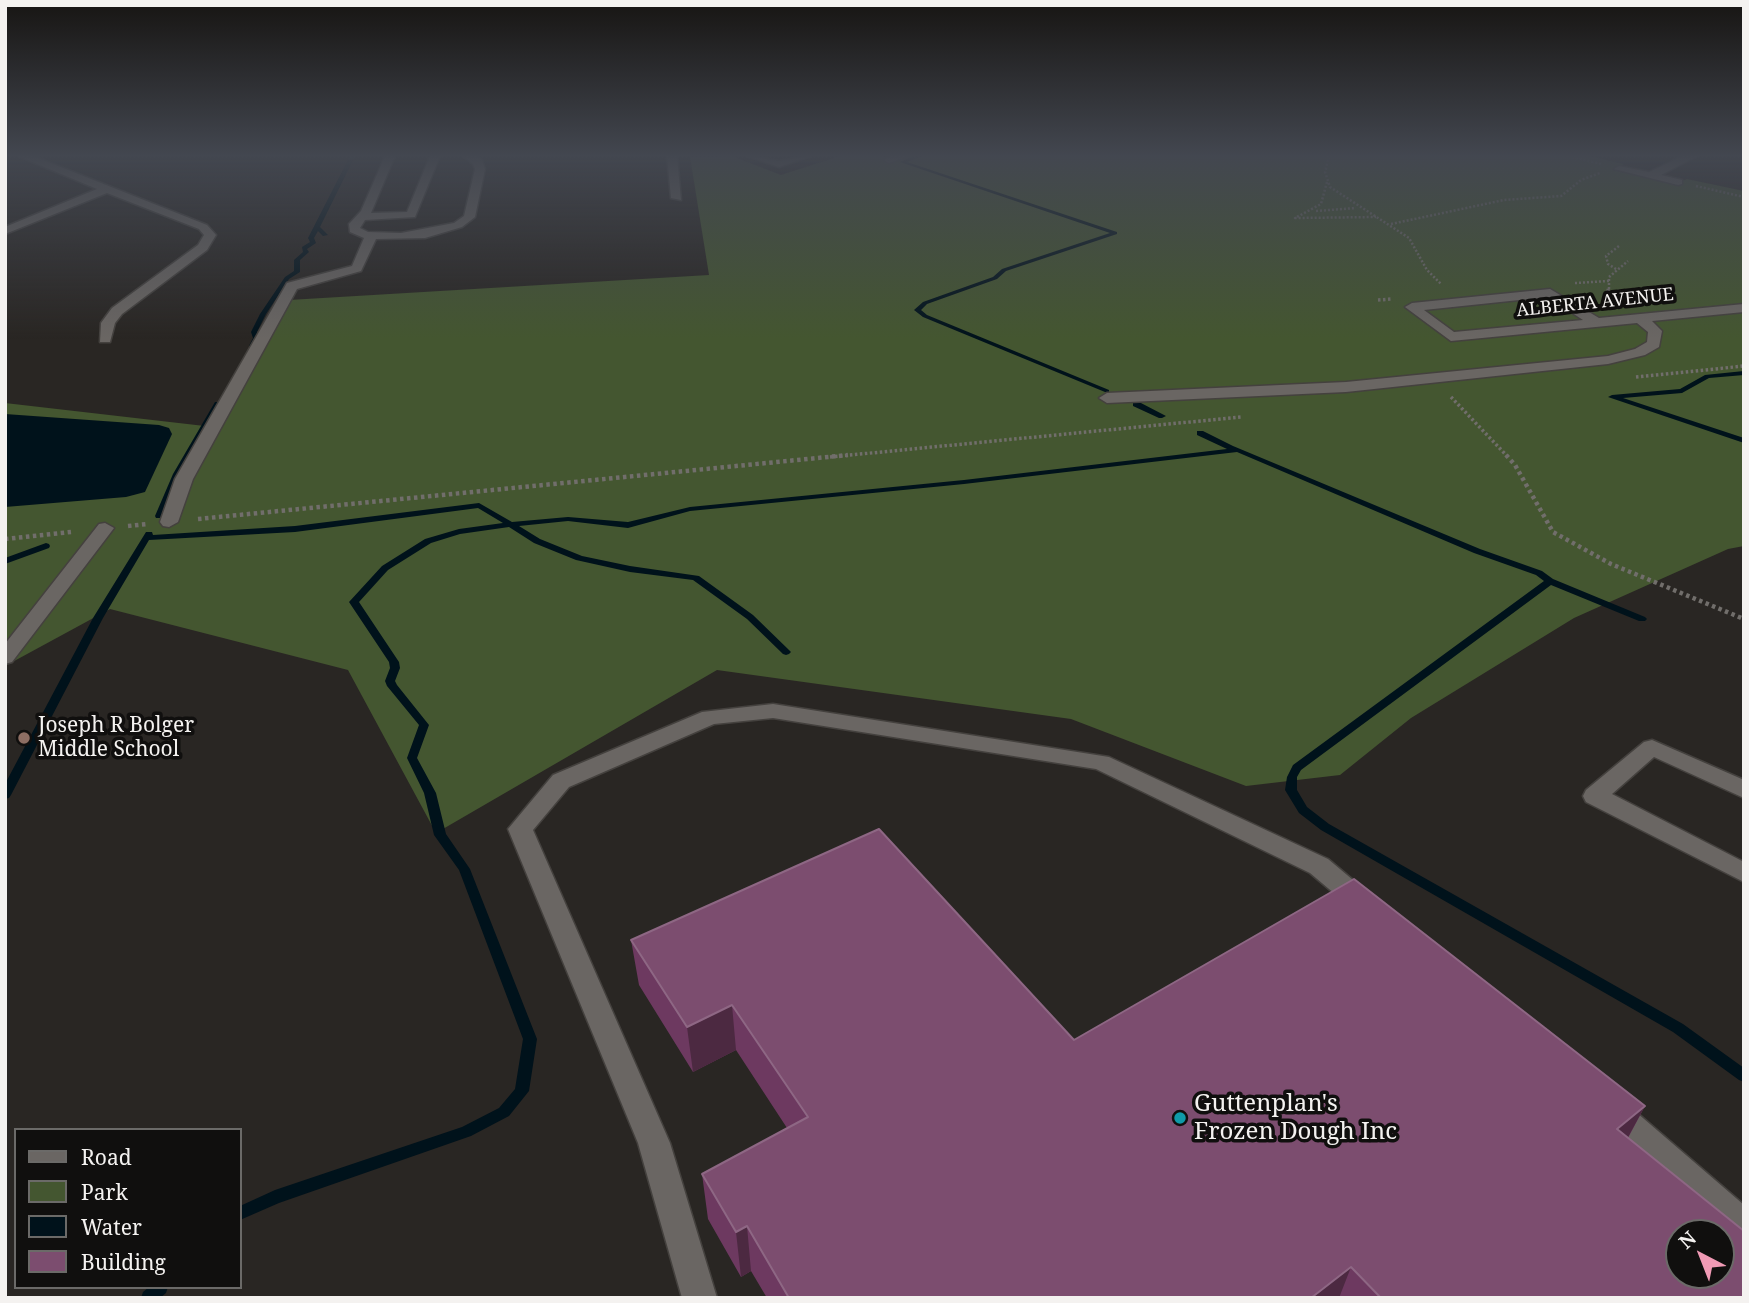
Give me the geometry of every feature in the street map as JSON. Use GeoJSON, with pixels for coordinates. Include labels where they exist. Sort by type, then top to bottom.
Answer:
{"type":"FeatureCollection","features":[{"type":"Feature","properties":{"kind":"street"},"geometry":{"type":"LineString","coordinates":[[5,231],[39,217]]}},
{"type":"Feature","properties":{"kind":"street"},"geometry":{"type":"LineString","coordinates":[[105,339],[108,323],[117,311],[203,247],[210,235],[203,227],[177,217]]}},
{"type":"Feature","properties":{"kind":"street"},"geometry":{"type":"LineString","coordinates":[[365,217],[360,217],[354,229],[371,236],[425,234],[458,225],[469,217]]}},
{"type":"Feature","properties":{"kind":"street"},"geometry":{"type":"LineString","coordinates":[[169,522],[184,479],[292,286],[357,268],[371,236]]}},
{"type":"Feature","properties":{"kind":"street","name":"ALBERTA AVENUE"},"geometry":{"type":"LineString","coordinates":[[1578,311],[1550,293],[1412,307],[1451,337],[1744,308]]}},
{"type":"Feature","properties":{"kind":"street"},"geometry":{"type":"LineString","coordinates":[[1578,311],[1596,322]]}},
{"type":"Feature","properties":{"kind":"street"},"geometry":{"type":"LineString","coordinates":[[1107,398],[1346,387],[1608,360],[1640,352],[1654,344],[1655,331],[1640,318]]}},
{"type":"Feature","properties":{"kind":"street"},"geometry":{"type":"LineString","coordinates":[[5,658],[105,528]]}},
{"type":"Feature","properties":{"kind":"street"},"geometry":{"type":"LineString","coordinates":[[700,1298],[654,1143],[520,829],[561,781],[710,716],[773,711],[1101,762],[1319,866],[1382,919]]}},
{"type":"Feature","properties":{"kind":"street"},"geometry":{"type":"LineString","coordinates":[[1744,790],[1652,747],[1595,796],[1744,873]]}},
{"type":"Feature","properties":{"kind":"street"},"geometry":{"type":"LineString","coordinates":[[1596,1096],[1660,1149],[1744,1227]]}},
{"type":"Feature","properties":{"kind":"path"},"geometry":{"type":"LineString","coordinates":[[1307,217],[1377,217],[1391,224],[1409,238],[1427,270],[1447,287]]}},
{"type":"Feature","properties":{"kind":"path"},"geometry":{"type":"LineString","coordinates":[[1391,224],[1415,217]]}},
{"type":"Feature","properties":{"kind":"path"},"geometry":{"type":"LineString","coordinates":[[1617,269],[1608,264],[1606,256],[1619,246]]}},
{"type":"Feature","properties":{"kind":"path"},"geometry":{"type":"LineString","coordinates":[[1578,311],[1605,302],[1609,294],[1609,277],[1628,261]]}},
{"type":"Feature","properties":{"kind":"path"},"geometry":{"type":"LineString","coordinates":[[1623,379],[1744,366]]}},
{"type":"Feature","properties":{"kind":"path"},"geometry":{"type":"LineString","coordinates":[[1463,395],[1450,396],[1515,466],[1553,532],[1611,564],[1744,619]]}},
{"type":"Feature","properties":{"kind":"path"},"geometry":{"type":"LineString","coordinates":[[5,538],[1253,416]]}},
{"type":"Feature","properties":{"kind":"green space"},"geometry":{"type":"Polygon","coordinates":[[[700,217],[1744,217],[1744,546],[1728,549],[1574,618],[1411,718],[1340,775],[1246,786],[1071,719],[717,670],[436,833],[348,670],[110,609],[5,666],[5,403],[222,428],[289,300],[709,275],[700,217]]]}},
{"type":"Feature","properties":{"kind":"water"},"geometry":{"type":"Polygon","coordinates":[[[5,414],[159,425],[169,428],[172,434],[145,492],[126,497],[5,507],[5,414]]]}},
{"type":"Feature","properties":{"kind":"building","name":"Guttenplan's Frozen Dough Inc"},"geometry":{"type":"Polygon","coordinates":[[[879,829],[1074,1040],[1354,879],[1645,1106],[1617,1129],[1729,1219],[1665,1219],[1665,1289],[1735,1289],[1735,1224],[1744,1231],[1744,1298],[1381,1298],[1351,1267],[1311,1298],[789,1298],[747,1226],[736,1232],[702,1174],[808,1117],[732,1005],[687,1027],[631,940],[879,829]]]}},
{"type":"Feature","properties":{"kind":"waterway"},"geometry":{"type":"LineString","coordinates":[[317,227],[322,217]]}},
{"type":"Feature","properties":{"kind":"waterway"},"geometry":{"type":"LineString","coordinates":[[1066,217],[1115,233],[1004,270],[995,278],[925,303],[917,310],[925,316],[1107,391]]}},
{"type":"Feature","properties":{"kind":"waterway"},"geometry":{"type":"LineString","coordinates":[[252,346],[256,338],[254,332],[263,314],[287,278],[297,272],[297,260],[306,252],[304,248],[313,243],[311,238],[317,227]]}},
{"type":"Feature","properties":{"kind":"waterway"},"geometry":{"type":"LineString","coordinates":[[317,227],[325,235]]}},
{"type":"Feature","properties":{"kind":"waterway"},"geometry":{"type":"LineString","coordinates":[[1744,373],[1707,376],[1682,391],[1612,397],[1744,441]]}},
{"type":"Feature","properties":{"kind":"waterway"},"geometry":{"type":"LineString","coordinates":[[159,516],[177,474],[218,404]]}},
{"type":"Feature","properties":{"kind":"waterway"},"geometry":{"type":"LineString","coordinates":[[1136,404],[1162,416]]}},
{"type":"Feature","properties":{"kind":"waterway"},"geometry":{"type":"LineString","coordinates":[[511,525],[568,519],[628,525],[690,509],[964,482],[1236,450],[1200,433]]}},
{"type":"Feature","properties":{"kind":"waterway"},"geometry":{"type":"LineString","coordinates":[[1234,448],[1477,551],[1539,573],[1550,581]]}},
{"type":"Feature","properties":{"kind":"waterway"},"geometry":{"type":"LineString","coordinates":[[147,538],[295,529],[479,505],[511,525]]}},
{"type":"Feature","properties":{"kind":"waterway"},"geometry":{"type":"LineString","coordinates":[[242,1212],[275,1197],[466,1132],[504,1112],[522,1091],[530,1039],[464,869],[440,835],[430,793],[412,758],[424,725],[392,686],[390,681],[395,668],[394,662],[354,602],[385,568],[428,541],[459,532],[511,525]]}},
{"type":"Feature","properties":{"kind":"waterway"},"geometry":{"type":"LineString","coordinates":[[511,525],[537,541],[579,558],[630,569],[696,578],[750,617],[786,652]]}},
{"type":"Feature","properties":{"kind":"waterway"},"geometry":{"type":"LineString","coordinates":[[5,795],[98,618],[149,534]]}},
{"type":"Feature","properties":{"kind":"waterway"},"geometry":{"type":"LineString","coordinates":[[5,561],[46,546]]}},
{"type":"Feature","properties":{"kind":"waterway"},"geometry":{"type":"LineString","coordinates":[[1550,581],[1642,619]]}},
{"type":"Feature","properties":{"kind":"waterway"},"geometry":{"type":"LineString","coordinates":[[1550,581],[1297,768],[1292,777],[1291,790],[1303,810],[1325,827],[1678,1028],[1744,1076]]}},
{"type":"Feature","properties":{"kind":"waterway"},"geometry":{"type":"LineString","coordinates":[[149,1298],[158,1289]]}},
{"type":"Feature","properties":{"kind":"place","name":"Joseph R Bolger Middle School"},"geometry":{"type":"Point","coordinates":[24,738]}},
{"type":"Feature","properties":{"kind":"place","name":"Guttenplan's Frozen Dough Inc"},"geometry":{"type":"Point","coordinates":[1180,1118]}}]}
